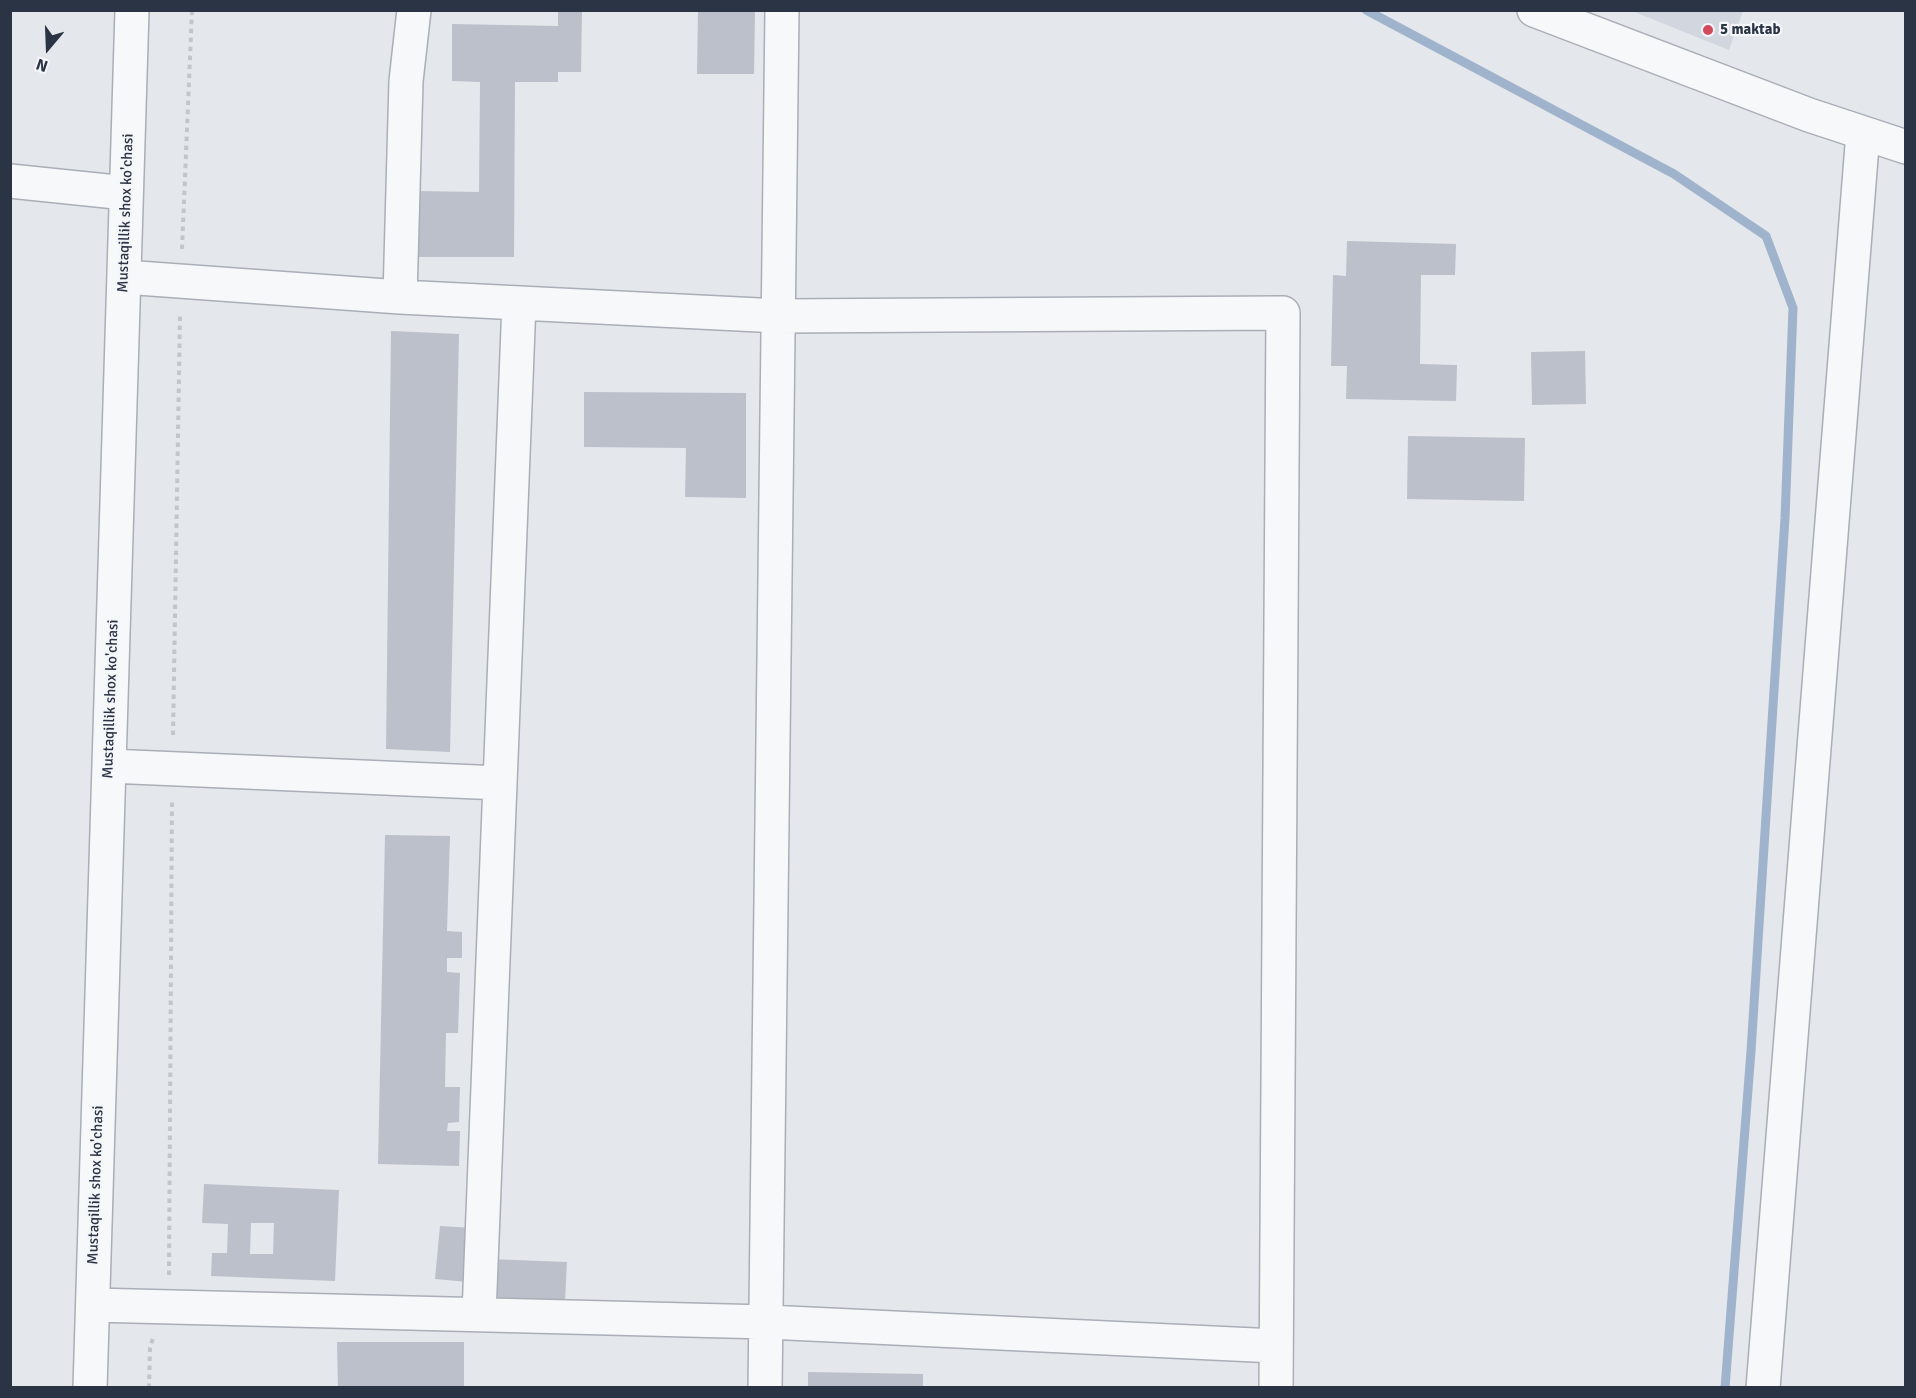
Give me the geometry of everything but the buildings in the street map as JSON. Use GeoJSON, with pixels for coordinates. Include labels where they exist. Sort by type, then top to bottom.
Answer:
{"type":"FeatureCollection","features":[{"type":"Feature","properties":{"kind":"street","name":"Mustaqillik shox ko'chasi"},"geometry":{"type":"LineString","coordinates":[[90,1388],[132,10]]}},
{"type":"Feature","properties":{"kind":"street"},"geometry":{"type":"LineString","coordinates":[[400,297],[406,81],[414,10]]}},
{"type":"Feature","properties":{"kind":"street"},"geometry":{"type":"LineString","coordinates":[[765,1388],[782,10]]}},
{"type":"Feature","properties":{"kind":"street"},"geometry":{"type":"LineString","coordinates":[[1534,10],[1809,115],[1905,147]]}},
{"type":"Feature","properties":{"kind":"street"},"geometry":{"type":"LineString","coordinates":[[1763,1388],[1863,133]]}},
{"type":"Feature","properties":{"kind":"street"},"geometry":{"type":"LineString","coordinates":[[10,181],[126,194]]}},
{"type":"Feature","properties":{"kind":"street"},"geometry":{"type":"LineString","coordinates":[[123,277],[400,297],[779,316],[1283,313],[1276,1388]]}},
{"type":"Feature","properties":{"kind":"street"},"geometry":{"type":"LineString","coordinates":[[479,1314],[519,303]]}},
{"type":"Feature","properties":{"kind":"street"},"geometry":{"type":"LineString","coordinates":[[109,766],[500,783]]}},
{"type":"Feature","properties":{"kind":"street"},"geometry":{"type":"LineString","coordinates":[[93,1305],[767,1322],[1276,1346]]}},
{"type":"Feature","properties":{"kind":"path"},"geometry":{"type":"LineString","coordinates":[[149,1388],[150,1348],[169,1278],[173,768],[181,281],[192,10]]}},
{"type":"Feature","properties":{"kind":"shaded area","name":"5 maktab"},"geometry":{"type":"Polygon","coordinates":[[[1632,11],[1743,11],[1729,50],[1632,11]]]}},
{"type":"Feature","properties":{"kind":"waterway"},"geometry":{"type":"LineString","coordinates":[[1366,10],[1674,174],[1766,236],[1793,308],[1785,518],[1751,1051],[1725,1388]]}},
{"type":"Feature","properties":{"kind":"place","name":"5 maktab"},"geometry":{"type":"Point","coordinates":[1708,30]}}]}
